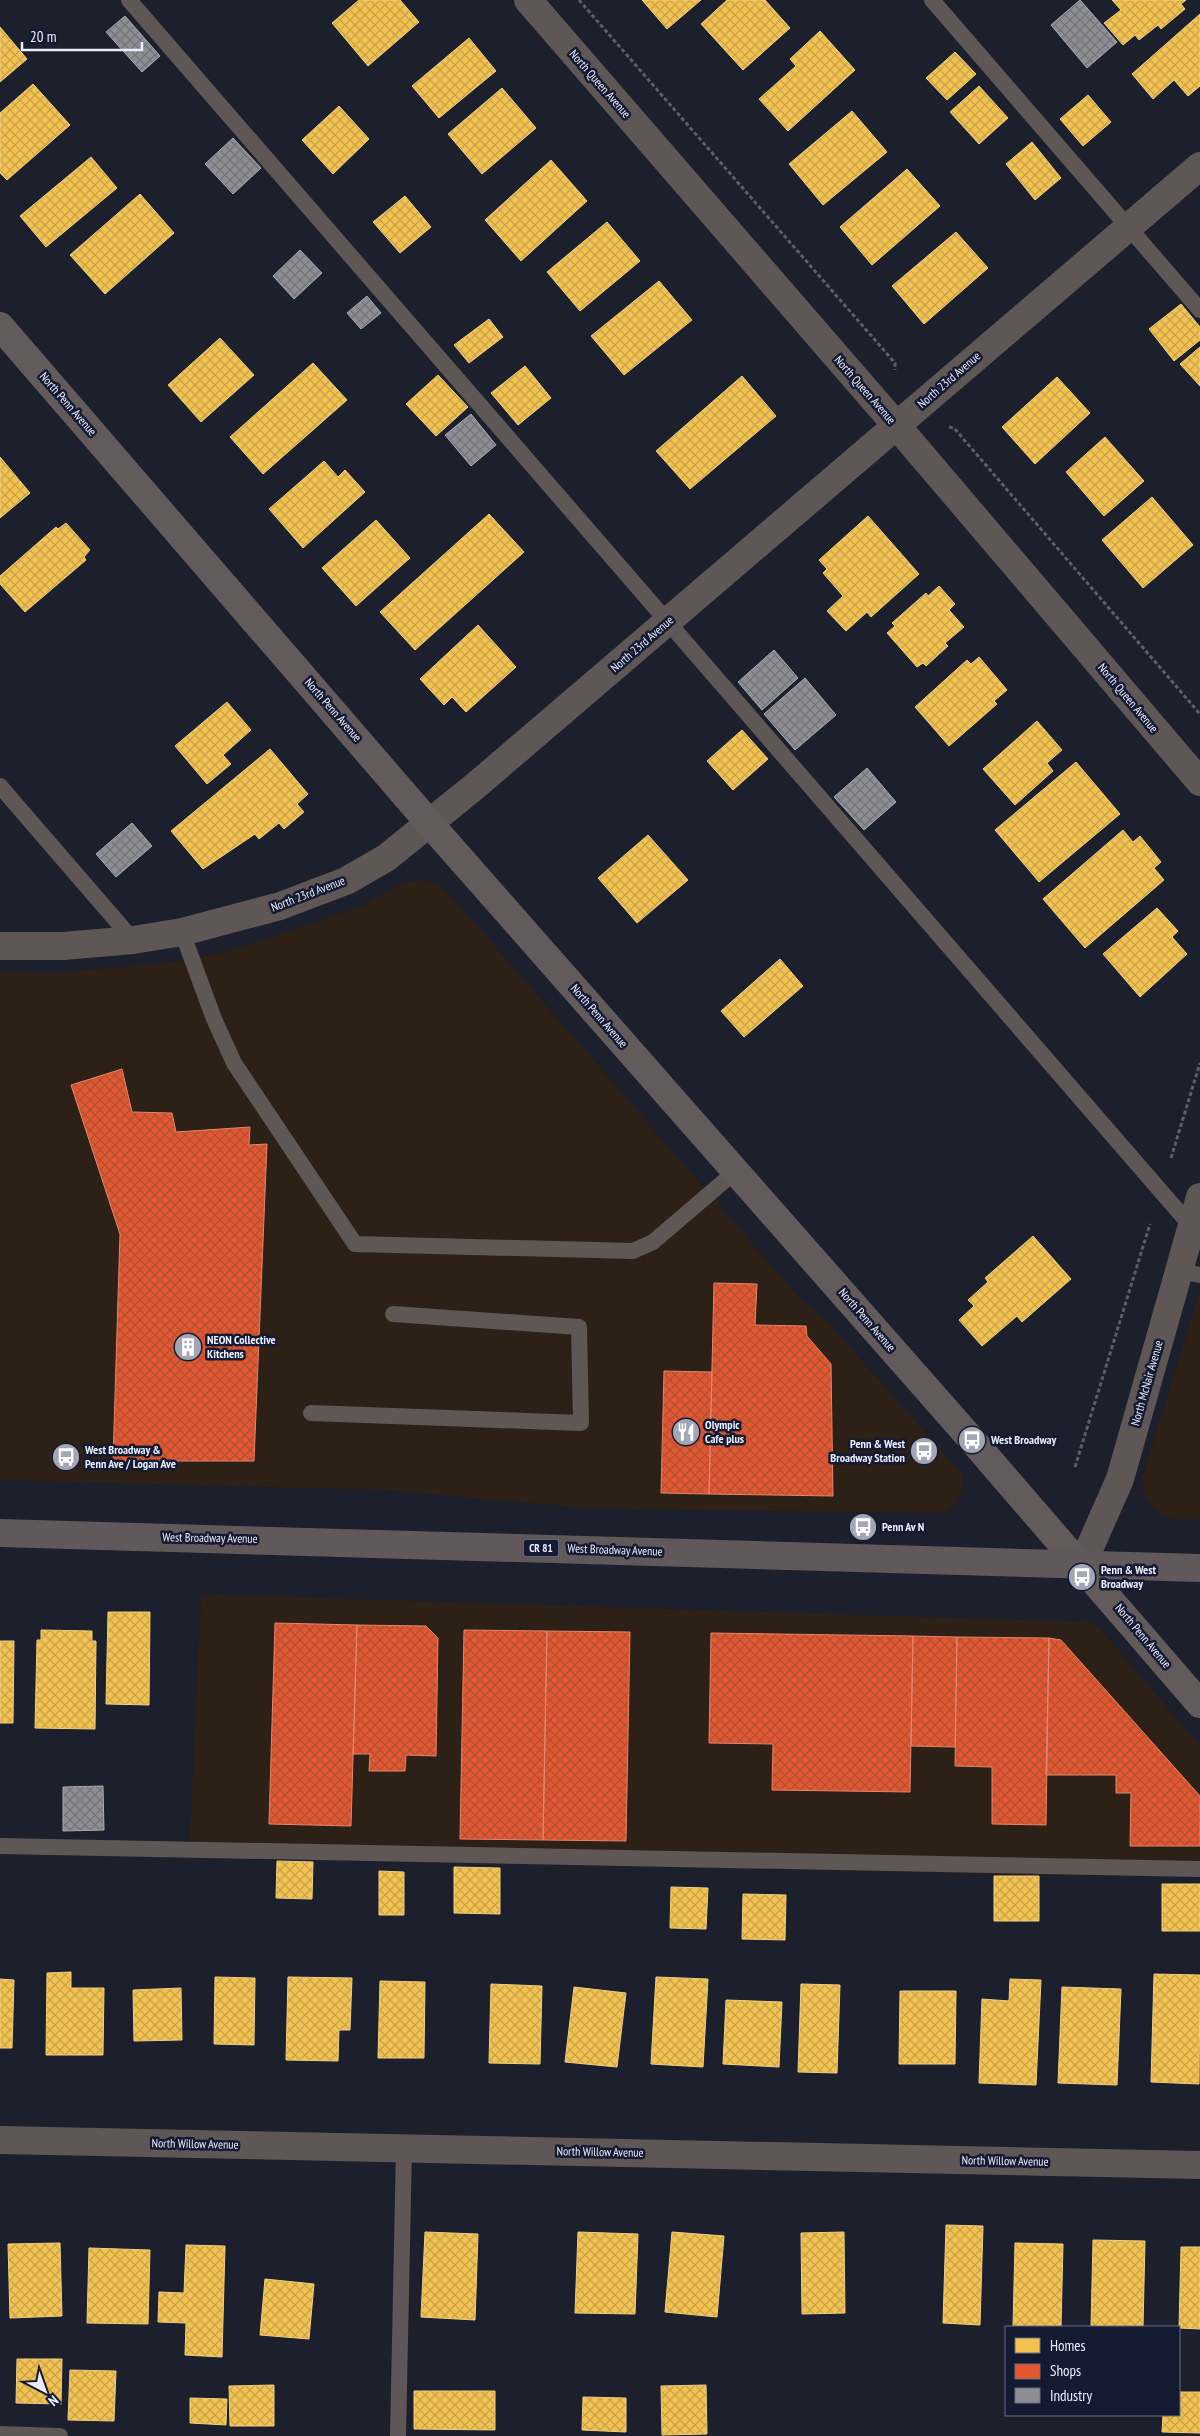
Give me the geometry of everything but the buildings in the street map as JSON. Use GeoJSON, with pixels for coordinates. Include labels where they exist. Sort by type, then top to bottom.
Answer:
{"type":"FeatureCollection","features":[{"type":"Feature","properties":{"kind":"main road","name":"North Penn Avenue"},"geometry":{"type":"LineString","coordinates":[[0,326],[430,824],[1082,1565],[1200,1704]]}},
{"type":"Feature","properties":{"kind":"main road","name":"West Broadway Avenue"},"geometry":{"type":"LineString","coordinates":[[0,1533],[315,1540],[1200,1568]]}},
{"type":"Feature","properties":{"kind":"street","name":"North Queen Avenue"},"geometry":{"type":"LineString","coordinates":[[528,0],[896,425],[1200,782]]}},
{"type":"Feature","properties":{"kind":"street","name":"North 23rd Avenue"},"geometry":{"type":"LineString","coordinates":[[0,946],[63,946],[133,940],[182,932],[280,906],[346,881],[386,858],[430,824],[1200,166]]}},
{"type":"Feature","properties":{"kind":"street","name":"North McNair Avenue"},"geometry":{"type":"LineString","coordinates":[[1082,1565],[1120,1479],[1190,1273],[1191,1226],[1200,1198]]}},
{"type":"Feature","properties":{"kind":"street","name":"North Willow Avenue"},"geometry":{"type":"LineString","coordinates":[[0,2140],[1200,2165]]}},
{"type":"Feature","properties":{"kind":"lane"},"geometry":{"type":"LineString","coordinates":[[128,0],[1191,1226]]}},
{"type":"Feature","properties":{"kind":"lane"},"geometry":{"type":"LineString","coordinates":[[932,0],[1200,310]]}},
{"type":"Feature","properties":{"kind":"lane"},"geometry":{"type":"LineString","coordinates":[[0,786],[133,940]]}},
{"type":"Feature","properties":{"kind":"lane"},"geometry":{"type":"LineString","coordinates":[[182,932],[214,1019],[234,1063],[356,1244],[633,1251],[653,1242],[736,1171]]}},
{"type":"Feature","properties":{"kind":"lane"},"geometry":{"type":"LineString","coordinates":[[311,1413],[581,1423],[579,1327],[393,1314]]}},
{"type":"Feature","properties":{"kind":"lane"},"geometry":{"type":"LineString","coordinates":[[0,1846],[1200,1868]]}},
{"type":"Feature","properties":{"kind":"lane"},"geometry":{"type":"LineString","coordinates":[[398,2436],[404,2148]]}},
{"type":"Feature","properties":{"kind":"lane"},"geometry":{"type":"LineString","coordinates":[[0,2434],[60,2436]]}},
{"type":"Feature","properties":{"kind":"path"},"geometry":{"type":"LineString","coordinates":[[579,0],[894,363],[895,376]]}},
{"type":"Feature","properties":{"kind":"path"},"geometry":{"type":"LineString","coordinates":[[940,426],[954,428],[1200,714]]}},
{"type":"Feature","properties":{"kind":"path"},"geometry":{"type":"LineString","coordinates":[[1075,1467],[1200,1063]]}},
{"type":"Feature","properties":{"kind":"shaded area"},"geometry":{"type":"Polygon","coordinates":[[[422,880],[434,883],[448,892],[801,1300],[826,1320],[963,1475],[963,1488],[958,1501],[946,1513],[597,1509],[383,1490],[0,1480],[0,972],[54,973],[186,961],[239,948],[293,930],[366,904],[403,883],[422,880]]]}},
{"type":"Feature","properties":{"kind":"shaded area"},"geometry":{"type":"Polygon","coordinates":[[[1200,1290],[1200,1519],[1172,1519],[1156,1512],[1144,1495],[1142,1478],[1200,1290]]]}},
{"type":"Feature","properties":{"kind":"shaded area"},"geometry":{"type":"Polygon","coordinates":[[[201,1594],[1090,1622],[1100,1629],[1200,1745],[1200,1876],[1045,1875],[189,1856],[201,1594]]]}},
{"type":"Feature","properties":{"kind":"place","name":"NEON Collective Kitchens"},"geometry":{"type":"Point","coordinates":[188,1347]}},
{"type":"Feature","properties":{"kind":"place","name":"Olympic Cafe plus"},"geometry":{"type":"Point","coordinates":[686,1432]}},
{"type":"Feature","properties":{"kind":"place","name":"West Broadway"},"geometry":{"type":"Point","coordinates":[972,1440]}},
{"type":"Feature","properties":{"kind":"place","name":"Penn & West Broadway Station"},"geometry":{"type":"Point","coordinates":[924,1451]}},
{"type":"Feature","properties":{"kind":"place","name":"West Broadway & Penn Ave / Logan Ave"},"geometry":{"type":"Point","coordinates":[66,1457]}},
{"type":"Feature","properties":{"kind":"place","name":"Penn Av N"},"geometry":{"type":"Point","coordinates":[863,1527]}},
{"type":"Feature","properties":{"kind":"place","name":"Penn & West Broadway"},"geometry":{"type":"Point","coordinates":[1082,1577]}}]}
